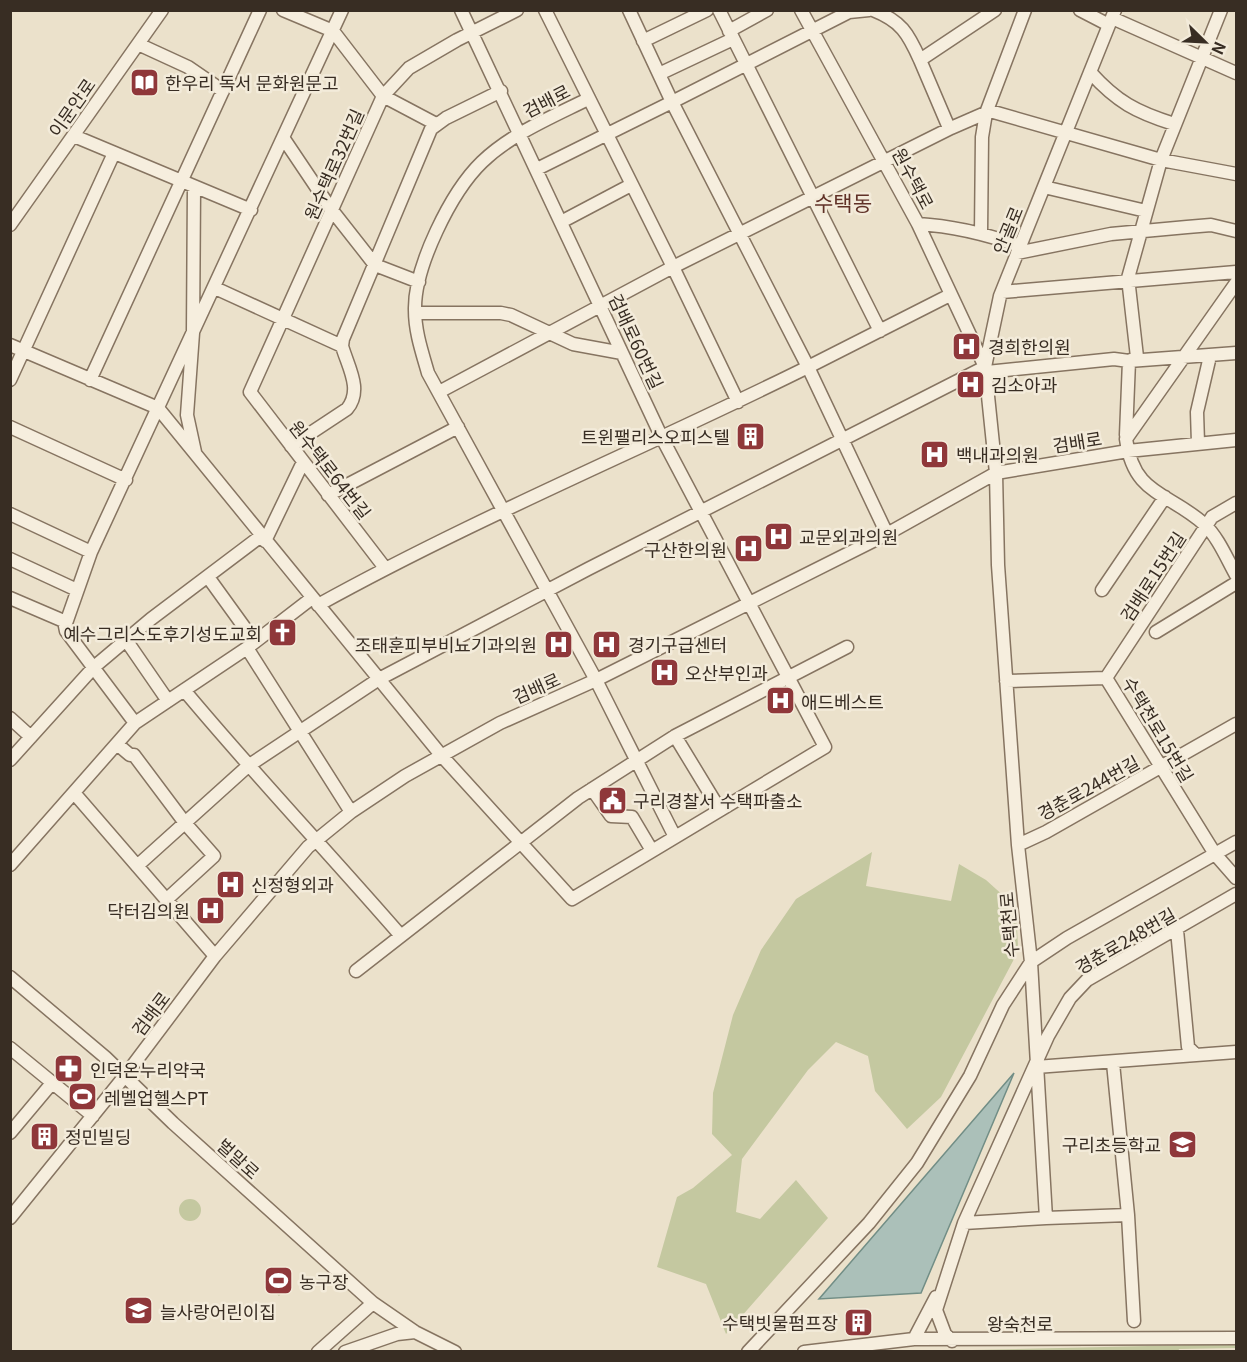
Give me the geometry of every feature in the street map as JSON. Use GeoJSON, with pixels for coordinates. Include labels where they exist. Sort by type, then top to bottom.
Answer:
{"type":"FeatureCollection","features":[{"type":"Feature","properties":{"kind":"street","name":"이문안로"},"geometry":{"type":"LineString","coordinates":[[10,225],[162,10]]}},
{"type":"Feature","properties":{"kind":"street"},"geometry":{"type":"LineString","coordinates":[[90,380],[188,184],[223,91],[260,10]]}},
{"type":"Feature","properties":{"kind":"street"},"geometry":{"type":"LineString","coordinates":[[283,10],[333,31],[383,96],[436,124]]}},
{"type":"Feature","properties":{"kind":"street"},"geometry":{"type":"LineString","coordinates":[[135,723],[66,631],[66,622],[92,552],[252,210],[342,10]]}},
{"type":"Feature","properties":{"kind":"street","name":"검배로60번길"},"geometry":{"type":"LineString","coordinates":[[462,10],[662,438],[825,747],[720,810]]}},
{"type":"Feature","properties":{"kind":"street","name":"원수택로32번길"},"geometry":{"type":"LineString","coordinates":[[250,392],[383,96],[409,69],[472,32],[517,10]]}},
{"type":"Feature","properties":{"kind":"street"},"geometry":{"type":"LineString","coordinates":[[545,10],[738,402]]}},
{"type":"Feature","properties":{"kind":"street"},"geometry":{"type":"LineString","coordinates":[[629,10],[672,102],[808,367],[887,534]]}},
{"type":"Feature","properties":{"kind":"street"},"geometry":{"type":"LineString","coordinates":[[643,41],[707,10]]}},
{"type":"Feature","properties":{"kind":"street"},"geometry":{"type":"LineString","coordinates":[[719,10],[880,331]]}},
{"type":"Feature","properties":{"kind":"street"},"geometry":{"type":"LineString","coordinates":[[659,74],[731,35],[767,10]]}},
{"type":"Feature","properties":{"kind":"street","name":"원수택로"},"geometry":{"type":"LineString","coordinates":[[801,10],[918,224],[986,370]]}},
{"type":"Feature","properties":{"kind":"street"},"geometry":{"type":"LineString","coordinates":[[537,169],[849,12],[871,10],[894,18],[912,42],[949,128]]}},
{"type":"Feature","properties":{"kind":"street"},"geometry":{"type":"LineString","coordinates":[[920,60],[995,10]]}},
{"type":"Feature","properties":{"kind":"street"},"geometry":{"type":"LineString","coordinates":[[981,233],[981,137],[986,113],[1025,10]]}},
{"type":"Feature","properties":{"kind":"street"},"geometry":{"type":"LineString","coordinates":[[1080,10],[1112,18],[1236,73]]}},
{"type":"Feature","properties":{"kind":"street"},"geometry":{"type":"LineString","coordinates":[[1129,361],[1137,357],[1129,281],[1140,233],[1161,160],[1201,58],[1216,12]]}},
{"type":"Feature","properties":{"kind":"street","name":"안골로"},"geometry":{"type":"LineString","coordinates":[[996,473],[986,370],[1002,292],[1112,18]]}},
{"type":"Feature","properties":{"kind":"street"},"geometry":{"type":"LineString","coordinates":[[138,44],[188,67],[223,91]]}},
{"type":"Feature","properties":{"kind":"street"},"geometry":{"type":"LineString","coordinates":[[1090,72],[1110,94],[1130,108],[1174,124]]}},
{"type":"Feature","properties":{"kind":"street"},"geometry":{"type":"LineString","coordinates":[[291,446],[347,409],[354,401],[356,387],[342,346],[417,158],[436,124],[501,91]]}},
{"type":"Feature","properties":{"kind":"street","name":"검배로"},"geometry":{"type":"LineString","coordinates":[[588,99],[521,133],[482,162],[449,206],[424,259],[415,313],[418,342],[428,373],[596,680],[675,837]]}},
{"type":"Feature","properties":{"kind":"street"},"geometry":{"type":"LineString","coordinates":[[439,392],[599,304],[811,196],[949,128],[990,111],[1161,160],[1236,174]]}},
{"type":"Feature","properties":{"kind":"street"},"geometry":{"type":"LineString","coordinates":[[74,136],[252,210]]}},
{"type":"Feature","properties":{"kind":"street"},"geometry":{"type":"LineString","coordinates":[[284,139],[331,209],[375,265],[419,282]]}},
{"type":"Feature","properties":{"kind":"street"},"geometry":{"type":"LineString","coordinates":[[10,380],[114,153]]}},
{"type":"Feature","properties":{"kind":"street"},"geometry":{"type":"LineString","coordinates":[[188,184],[193,333],[187,415],[196,456]]}},
{"type":"Feature","properties":{"kind":"street"},"geometry":{"type":"LineString","coordinates":[[561,222],[631,185]]}},
{"type":"Feature","properties":{"kind":"street"},"geometry":{"type":"LineString","coordinates":[[1044,186],[1146,211]]}},
{"type":"Feature","properties":{"kind":"street"},"geometry":{"type":"LineString","coordinates":[[918,224],[946,225],[981,233],[1019,250],[1111,234],[1210,225],[1236,231]]}},
{"type":"Feature","properties":{"kind":"street"},"geometry":{"type":"LineString","coordinates":[[1002,292],[1236,272]]}},
{"type":"Feature","properties":{"kind":"street"},"geometry":{"type":"LineString","coordinates":[[1127,445],[1181,359],[1236,283]]}},
{"type":"Feature","properties":{"kind":"street"},"geometry":{"type":"LineString","coordinates":[[214,288],[342,346]]}},
{"type":"Feature","properties":{"kind":"street"},"geometry":{"type":"LineString","coordinates":[[12,859],[75,794],[135,723],[315,601],[502,509],[738,402],[951,295]]}},
{"type":"Feature","properties":{"kind":"street"},"geometry":{"type":"LineString","coordinates":[[415,313],[501,313],[573,344],[622,353]]}},
{"type":"Feature","properties":{"kind":"street"},"geometry":{"type":"LineString","coordinates":[[10,345],[158,408],[441,755],[572,899],[651,849],[720,810],[675,736]]}},
{"type":"Feature","properties":{"kind":"street"},"geometry":{"type":"LineString","coordinates":[[137,866],[248,766],[379,679],[843,439],[986,370],[1114,359],[1129,361],[1181,359],[1236,353]]}},
{"type":"Feature","properties":{"kind":"street"},"geometry":{"type":"LineString","coordinates":[[1198,443],[1197,412],[1210,356]]}},
{"type":"Feature","properties":{"kind":"street"},"geometry":{"type":"LineString","coordinates":[[1129,361],[1127,445],[1133,470],[1147,486],[1206,526],[1236,575]]}},
{"type":"Feature","properties":{"kind":"street","name":"원수택로64번길"},"geometry":{"type":"LineString","coordinates":[[250,392],[385,568]]}},
{"type":"Feature","properties":{"kind":"street"},"geometry":{"type":"LineString","coordinates":[[10,427],[126,480]]}},
{"type":"Feature","properties":{"kind":"street"},"geometry":{"type":"LineString","coordinates":[[328,495],[458,428]]}},
{"type":"Feature","properties":{"kind":"street","name":"검배로"},"geometry":{"type":"LineString","coordinates":[[10,1218],[17,1200],[93,1116],[215,956],[274,885],[317,839],[351,812],[441,755],[500,723],[596,680],[887,534],[996,473],[1127,445],[1236,440]]}},
{"type":"Feature","properties":{"kind":"street"},"geometry":{"type":"LineString","coordinates":[[10,760],[93,667],[208,577],[263,538],[303,462]]}},
{"type":"Feature","properties":{"kind":"street","name":"수택천로"},"geometry":{"type":"LineString","coordinates":[[748,1352],[869,1223],[916,1163],[970,1076],[1008,998],[1030,963],[1018,844],[1006,681],[996,473]]}},
{"type":"Feature","properties":{"kind":"street"},"geometry":{"type":"LineString","coordinates":[[1102,590],[1165,497]]}},
{"type":"Feature","properties":{"kind":"street","name":"검배로15번길"},"geometry":{"type":"LineString","coordinates":[[1106,678],[1212,517],[1236,503]]}},
{"type":"Feature","properties":{"kind":"street"},"geometry":{"type":"LineString","coordinates":[[10,514],[92,552]]}},
{"type":"Feature","properties":{"kind":"street"},"geometry":{"type":"LineString","coordinates":[[10,559],[77,590]]}},
{"type":"Feature","properties":{"kind":"street"},"geometry":{"type":"LineString","coordinates":[[208,577],[251,645],[300,732],[351,812]]}},
{"type":"Feature","properties":{"kind":"street"},"geometry":{"type":"LineString","coordinates":[[1156,632],[1236,583]]}},
{"type":"Feature","properties":{"kind":"street"},"geometry":{"type":"LineString","coordinates":[[10,598],[66,622]]}},
{"type":"Feature","properties":{"kind":"street"},"geometry":{"type":"LineString","coordinates":[[126,640],[168,701]]}},
{"type":"Feature","properties":{"kind":"street"},"geometry":{"type":"LineString","coordinates":[[356,971],[520,842],[592,789],[675,736],[846,647]]}},
{"type":"Feature","properties":{"kind":"street","name":"수택천로15번길"},"geometry":{"type":"LineString","coordinates":[[1006,681],[1106,678],[1215,854],[1236,878]]}},
{"type":"Feature","properties":{"kind":"street"},"geometry":{"type":"LineString","coordinates":[[184,690],[248,766],[317,839],[400,936]]}},
{"type":"Feature","properties":{"kind":"street"},"geometry":{"type":"LineString","coordinates":[[10,718],[31,736]]}},
{"type":"Feature","properties":{"kind":"street","name":"경춘로244번길"},"geometry":{"type":"LineString","coordinates":[[1018,844],[1046,832],[1236,723]]}},
{"type":"Feature","properties":{"kind":"street"},"geometry":{"type":"LineString","coordinates":[[117,744],[130,755],[134,755],[185,823],[214,856],[166,900]]}},
{"type":"Feature","properties":{"kind":"street"},"geometry":{"type":"LineString","coordinates":[[592,789],[611,816],[632,817],[651,849]]}},
{"type":"Feature","properties":{"kind":"street"},"geometry":{"type":"LineString","coordinates":[[75,794],[215,956]]}},
{"type":"Feature","properties":{"kind":"street"},"geometry":{"type":"LineString","coordinates":[[1046,1218],[1030,963],[1067,938],[1236,842]]}},
{"type":"Feature","properties":{"kind":"street","name":"경춘로248번길"},"geometry":{"type":"LineString","coordinates":[[940,1292],[964,1223],[1053,1028],[1077,989],[1087,980],[1236,894]]}},
{"type":"Feature","properties":{"kind":"street"},"geometry":{"type":"LineString","coordinates":[[1177,930],[1188,1047],[1196,1055]]}},
{"type":"Feature","properties":{"kind":"street","name":"벌말로"},"geometry":{"type":"LineString","coordinates":[[10,976],[105,1057],[124,1077],[373,1303],[415,1332],[455,1352]]}},
{"type":"Feature","properties":{"kind":"street"},"geometry":{"type":"LineString","coordinates":[[1008,998],[1023,996],[1032,1001]]}},
{"type":"Feature","properties":{"kind":"street"},"geometry":{"type":"LineString","coordinates":[[10,1048],[93,1116]]}},
{"type":"Feature","properties":{"kind":"street"},"geometry":{"type":"LineString","coordinates":[[1035,1067],[1113,1063],[1236,1052]]}},
{"type":"Feature","properties":{"kind":"street"},"geometry":{"type":"LineString","coordinates":[[1113,1063],[1128,1215],[1134,1321]]}},
{"type":"Feature","properties":{"kind":"street"},"geometry":{"type":"LineString","coordinates":[[10,1133],[52,1083]]}},
{"type":"Feature","properties":{"kind":"street"},"geometry":{"type":"LineString","coordinates":[[964,1223],[1128,1215]]}},
{"type":"Feature","properties":{"kind":"street"},"geometry":{"type":"LineString","coordinates":[[914,1339],[940,1292]]}},
{"type":"Feature","properties":{"kind":"street"},"geometry":{"type":"LineString","coordinates":[[940,1292],[936,1315],[945,1334],[952,1341]]}},
{"type":"Feature","properties":{"kind":"street"},"geometry":{"type":"LineString","coordinates":[[318,1352],[373,1303]]}},
{"type":"Feature","properties":{"kind":"street"},"geometry":{"type":"LineString","coordinates":[[345,1352],[397,1334],[415,1332]]}},
{"type":"Feature","properties":{"kind":"street","name":"왕숙천로"},"geometry":{"type":"LineString","coordinates":[[804,1352],[914,1339],[952,1341],[1236,1338]]}},
{"type":"Feature","properties":{"kind":"green space"},"geometry":{"type":"Polygon","coordinates":[[[872,852],[866,886],[951,901],[959,864],[986,880],[1016,907],[1018,947],[1013,961],[941,1097],[907,1129],[875,1091],[868,1056],[836,1042],[808,1070],[742,1159],[736,1212],[760,1219],[796,1180],[828,1218],[726,1334],[706,1284],[657,1267],[677,1197],[693,1188],[732,1155],[712,1134],[713,1093],[733,1015],[761,950],[796,899],[872,852]]]}},
{"type":"Feature","properties":{"kind":"green space"},"geometry":{"type":"Polygon","coordinates":[[[190,1199],[198,1202],[201,1210],[198,1218],[190,1221],[182,1218],[179,1210],[182,1202],[190,1199]]]}},
{"type":"Feature","properties":{"kind":"green space","name":"농구장"},"geometry":{"type":"Polygon","coordinates":[[[277,1267],[292,1281],[279,1296],[264,1282],[277,1267]]]}},
{"type":"Feature","properties":{"kind":"green space"},"geometry":{"type":"Polygon","coordinates":[[[1236,1344],[1236,1348],[1179,1349],[1178,1352],[927,1351],[1236,1344]]]}},
{"type":"Feature","properties":{"kind":"water"},"geometry":{"type":"Polygon","coordinates":[[[1014,1073],[921,1293],[819,1299],[1014,1073]]]}},
{"type":"Feature","properties":{"kind":"place","name":"한우리 독서 문화원문고"},"geometry":{"type":"Point","coordinates":[144,82]}},
{"type":"Feature","properties":{"kind":"place","name":"경희한의원"},"geometry":{"type":"Point","coordinates":[967,346]}},
{"type":"Feature","properties":{"kind":"place","name":"김소아과"},"geometry":{"type":"Point","coordinates":[970,384]}},
{"type":"Feature","properties":{"kind":"place","name":"트윈팰리스오피스텔"},"geometry":{"type":"Point","coordinates":[751,436]}},
{"type":"Feature","properties":{"kind":"place","name":"백내과의원"},"geometry":{"type":"Point","coordinates":[935,454]}},
{"type":"Feature","properties":{"kind":"place","name":"교문외과의원"},"geometry":{"type":"Point","coordinates":[778,536]}},
{"type":"Feature","properties":{"kind":"place","name":"구산한의원"},"geometry":{"type":"Point","coordinates":[748,549]}},
{"type":"Feature","properties":{"kind":"place","name":"예수그리스도후기성도교회"},"geometry":{"type":"Point","coordinates":[283,633]}},
{"type":"Feature","properties":{"kind":"place","name":"조태훈피부비뇨기과의원"},"geometry":{"type":"Point","coordinates":[558,644]}},
{"type":"Feature","properties":{"kind":"place","name":"경기구급센터"},"geometry":{"type":"Point","coordinates":[607,644]}},
{"type":"Feature","properties":{"kind":"place","name":"오산부인과"},"geometry":{"type":"Point","coordinates":[664,672]}},
{"type":"Feature","properties":{"kind":"place","name":"애드베스트"},"geometry":{"type":"Point","coordinates":[780,701]}},
{"type":"Feature","properties":{"kind":"place","name":"구리경찰서 수택파출소"},"geometry":{"type":"Point","coordinates":[612,800]}},
{"type":"Feature","properties":{"kind":"place","name":"신정형외과"},"geometry":{"type":"Point","coordinates":[230,884]}},
{"type":"Feature","properties":{"kind":"place","name":"닥터김의원"},"geometry":{"type":"Point","coordinates":[211,910]}},
{"type":"Feature","properties":{"kind":"place","name":"인덕온누리약국"},"geometry":{"type":"Point","coordinates":[69,1069]}},
{"type":"Feature","properties":{"kind":"place","name":"레벨업헬스PT"},"geometry":{"type":"Point","coordinates":[83,1097]}},
{"type":"Feature","properties":{"kind":"place","name":"정민빌딩"},"geometry":{"type":"Point","coordinates":[44,1136]}},
{"type":"Feature","properties":{"kind":"place","name":"구리초등학교"},"geometry":{"type":"Point","coordinates":[1182,1144]}},
{"type":"Feature","properties":{"kind":"place","name":"농구장"},"geometry":{"type":"Point","coordinates":[278,1281]}},
{"type":"Feature","properties":{"kind":"place","name":"늘사랑어린이집"},"geometry":{"type":"Point","coordinates":[139,1311]}},
{"type":"Feature","properties":{"kind":"place","name":"수택빗물펌프장"},"geometry":{"type":"Point","coordinates":[859,1322]}},
{"type":"Feature","properties":{"kind":"district","name":"수택동"},"geometry":{"type":"Point","coordinates":[843,202]}}]}
